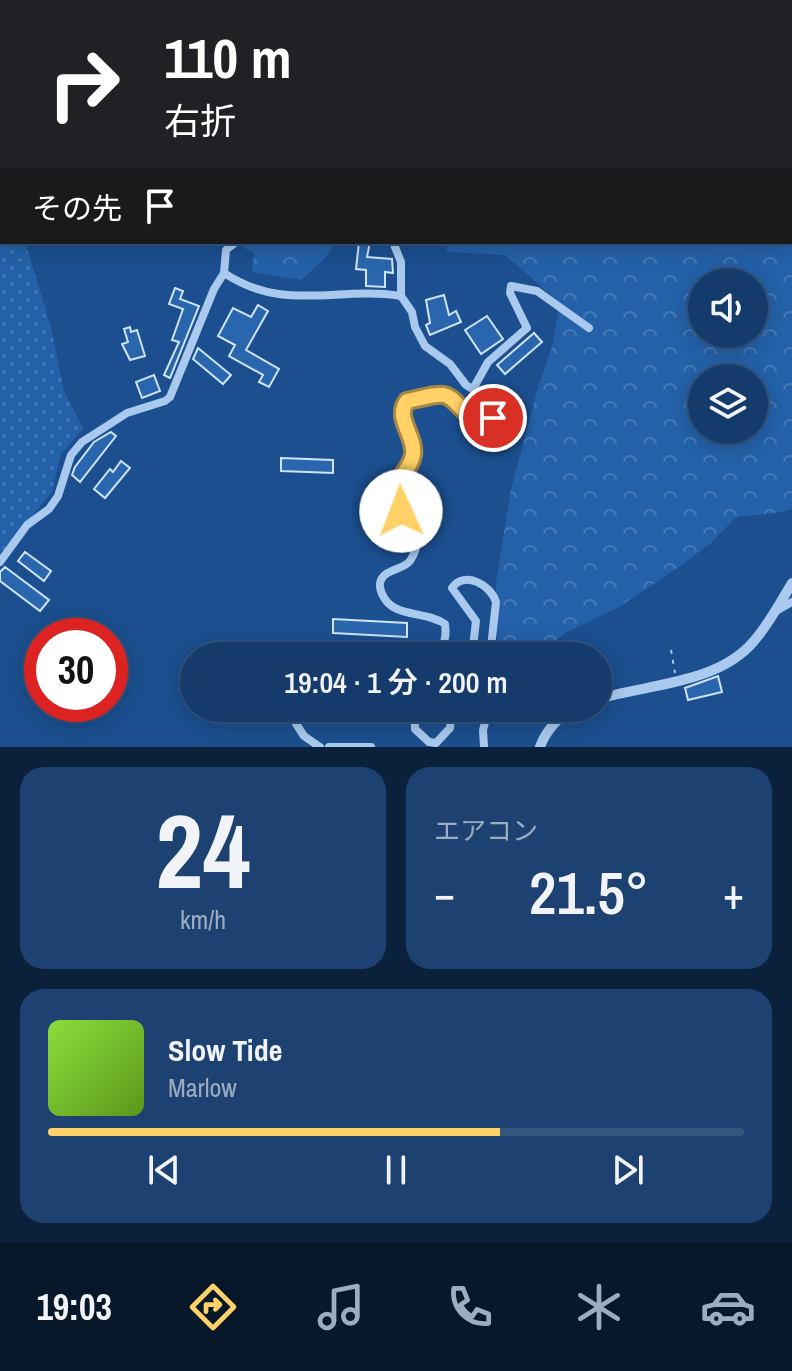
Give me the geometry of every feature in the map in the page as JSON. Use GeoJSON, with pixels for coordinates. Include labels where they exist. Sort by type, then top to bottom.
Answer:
{"type":"FeatureCollection","features":[{"type":"Feature","properties":{"kind":"street"},"geometry":{"type":"LineString","coordinates":[[0,562],[27,525],[49,509],[58,496],[71,455],[82,442],[127,413],[170,397],[214,289],[224,273],[226,250],[234,244]]}},
{"type":"Feature","properties":{"kind":"street"},"geometry":{"type":"LineString","coordinates":[[394,244],[401,262],[401,296],[412,312],[415,327],[425,346],[450,364],[466,385],[495,404],[496,414],[493,418],[476,422],[450,395],[442,393],[407,401],[402,406],[414,451],[394,487],[394,498],[411,524],[417,545],[407,564],[386,574],[380,581],[380,589],[391,606],[431,616],[445,624],[445,642]]}},
{"type":"Feature","properties":{"kind":"street"},"geometry":{"type":"LineString","coordinates":[[224,273],[243,285],[288,297],[358,293],[401,296]]}},
{"type":"Feature","properties":{"kind":"street"},"geometry":{"type":"LineString","coordinates":[[473,389],[488,362],[527,328],[510,293],[511,286],[537,291],[589,328]]}},
{"type":"Feature","properties":{"kind":"street"},"geometry":{"type":"LineString","coordinates":[[474,642],[476,621],[452,588],[457,581],[465,579],[485,586],[494,595],[492,642]]}},
{"type":"Feature","properties":{"kind":"street"},"geometry":{"type":"LineString","coordinates":[[612,695],[678,681],[712,670],[738,657],[754,642],[792,583]]}},
{"type":"Feature","properties":{"kind":"street"},"geometry":{"type":"LineString","coordinates":[[776,611],[792,602]]}},
{"type":"Feature","properties":{"kind":"street"},"geometry":{"type":"LineString","coordinates":[[295,722],[304,736],[320,747]]}},
{"type":"Feature","properties":{"kind":"street"},"geometry":{"type":"LineString","coordinates":[[415,722],[415,729],[436,745],[450,728],[451,722]]}},
{"type":"Feature","properties":{"kind":"street"},"geometry":{"type":"LineString","coordinates":[[484,747],[485,722]]}},
{"type":"Feature","properties":{"kind":"street"},"geometry":{"type":"LineString","coordinates":[[540,747],[556,722]]}},
{"type":"Feature","properties":{"kind":"street"},"geometry":{"type":"LineString","coordinates":[[329,747],[371,747]]}},
{"type":"Feature","properties":{"kind":"path"},"geometry":{"type":"LineString","coordinates":[[671,650],[678,681]]}},
{"type":"Feature","properties":{"kind":"green space"},"geometry":{"type":"Polygon","coordinates":[[[0,244],[26,244],[51,327],[64,391],[83,428],[60,456],[52,492],[0,555],[0,244]]]}},
{"type":"Feature","properties":{"kind":"green space"},"geometry":{"type":"Polygon","coordinates":[[[237,244],[335,244],[301,280],[252,272],[254,253],[237,244]]]}},
{"type":"Feature","properties":{"kind":"green space"},"geometry":{"type":"Polygon","coordinates":[[[447,244],[792,244],[792,509],[736,517],[711,543],[679,567],[619,607],[565,633],[554,642],[498,642],[496,583],[510,494],[553,343],[560,303],[505,255],[447,252],[447,244]]]}},
{"type":"Feature","properties":{"kind":"building"},"geometry":{"type":"Polygon","coordinates":[[[359,244],[370,244],[367,257],[392,259],[393,273],[385,272],[385,287],[366,286],[366,270],[356,269],[359,244]]]}},
{"type":"Feature","properties":{"kind":"building"},"geometry":{"type":"Polygon","coordinates":[[[175,288],[183,291],[180,299],[199,306],[170,378],[164,375],[179,342],[172,340],[183,309],[169,304],[175,288]]]}},
{"type":"Feature","properties":{"kind":"building"},"geometry":{"type":"Polygon","coordinates":[[[444,295],[449,315],[456,311],[461,322],[430,335],[426,325],[430,323],[426,300],[444,295]]]}},
{"type":"Feature","properties":{"kind":"building"},"geometry":{"type":"Polygon","coordinates":[[[258,305],[268,311],[246,350],[279,369],[269,387],[259,382],[263,375],[229,356],[235,345],[218,336],[233,308],[251,317],[258,305]]]}},
{"type":"Feature","properties":{"kind":"building"},"geometry":{"type":"Polygon","coordinates":[[[487,316],[503,339],[481,354],[465,330],[487,316]]]}},
{"type":"Feature","properties":{"kind":"building"},"geometry":{"type":"Polygon","coordinates":[[[130,327],[131,332],[137,330],[145,356],[130,360],[122,344],[128,342],[124,329],[130,327]]]}},
{"type":"Feature","properties":{"kind":"building"},"geometry":{"type":"Polygon","coordinates":[[[534,333],[542,342],[505,374],[497,365],[534,333]]]}},
{"type":"Feature","properties":{"kind":"building"},"geometry":{"type":"Polygon","coordinates":[[[198,348],[231,375],[223,384],[193,359],[198,348]]]}},
{"type":"Feature","properties":{"kind":"building"},"geometry":{"type":"Polygon","coordinates":[[[154,375],[160,391],[142,398],[136,382],[154,375]]]}},
{"type":"Feature","properties":{"kind":"building"},"geometry":{"type":"Polygon","coordinates":[[[111,432],[116,436],[80,482],[72,475],[75,467],[94,442],[111,432]]]}},
{"type":"Feature","properties":{"kind":"building"},"geometry":{"type":"Polygon","coordinates":[[[281,458],[333,460],[333,473],[281,471],[281,458]]]}},
{"type":"Feature","properties":{"kind":"building"},"geometry":{"type":"Polygon","coordinates":[[[121,461],[130,468],[105,498],[94,489],[121,461]]]}},
{"type":"Feature","properties":{"kind":"building"},"geometry":{"type":"Polygon","coordinates":[[[25,552],[51,571],[44,581],[18,561],[25,552]]]}},
{"type":"Feature","properties":{"kind":"building"},"geometry":{"type":"Polygon","coordinates":[[[5,567],[49,600],[40,611],[0,581],[0,572],[5,567]]]}},
{"type":"Feature","properties":{"kind":"building"},"geometry":{"type":"Polygon","coordinates":[[[333,619],[407,623],[407,637],[333,633],[333,619]]]}},
{"type":"Feature","properties":{"kind":"building"},"geometry":{"type":"Polygon","coordinates":[[[718,676],[722,692],[688,700],[685,688],[718,676]]]}},
{"type":"Feature","properties":{"kind":"route"},"geometry":{"type":"LineString","coordinates":[[401,511],[394,498],[394,487],[414,451],[402,406],[407,401],[442,393],[450,395],[476,422],[493,418]]}}]}
